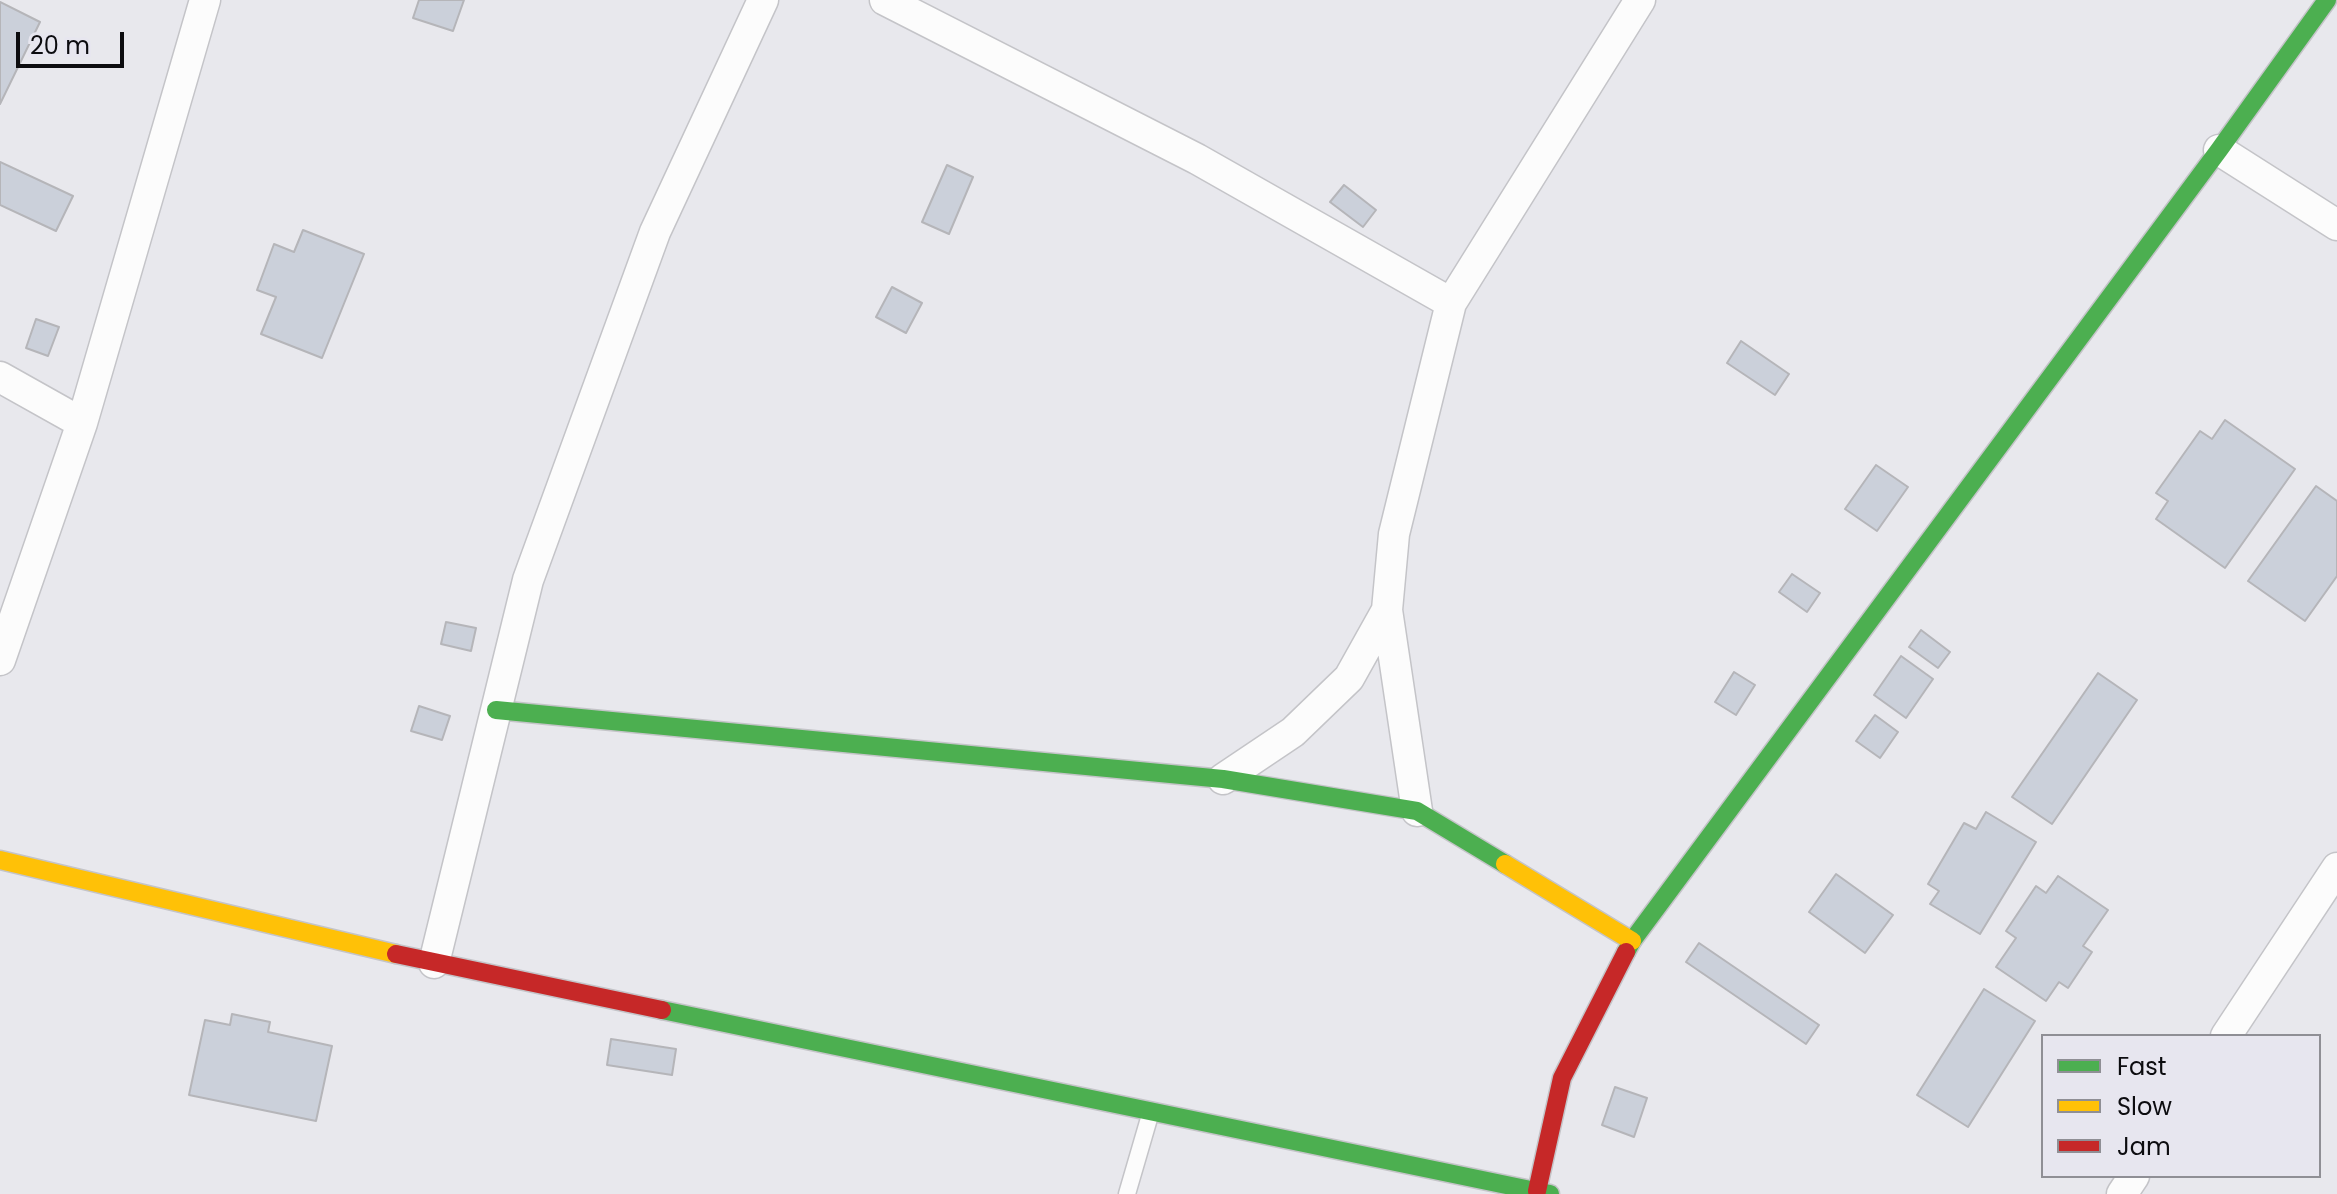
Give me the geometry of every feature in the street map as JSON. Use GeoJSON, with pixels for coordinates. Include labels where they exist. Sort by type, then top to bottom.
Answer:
{"type":"FeatureCollection","features":[{"type":"Feature","properties":{"kind":"street"},"geometry":{"type":"LineString","coordinates":[[0,660],[82,423],[205,0]]}},
{"type":"Feature","properties":{"kind":"street"},"geometry":{"type":"LineString","coordinates":[[434,963],[528,580],[655,232],[763,0]]}},
{"type":"Feature","properties":{"kind":"street"},"geometry":{"type":"LineString","coordinates":[[885,0],[1197,159],[1451,303]]}},
{"type":"Feature","properties":{"kind":"street"},"geometry":{"type":"LineString","coordinates":[[1417,811],[1387,610],[1394,534],[1451,303],[1640,0]]}},
{"type":"Feature","properties":{"kind":"street"},"geometry":{"type":"LineString","coordinates":[[0,860],[434,963],[1544,1193],[1562,1078],[1632,941],[2327,0]]}},
{"type":"Feature","properties":{"kind":"street"},"geometry":{"type":"LineString","coordinates":[[2219,150],[2337,225]]}},
{"type":"Feature","properties":{"kind":"street"},"geometry":{"type":"LineString","coordinates":[[0,377],[82,423]]}},
{"type":"Feature","properties":{"kind":"street"},"geometry":{"type":"LineString","coordinates":[[1223,779],[1293,732],[1349,678],[1387,610]]}},
{"type":"Feature","properties":{"kind":"street"},"geometry":{"type":"LineString","coordinates":[[496,710],[1223,779],[1417,811],[1632,941]]}},
{"type":"Feature","properties":{"kind":"street"},"geometry":{"type":"LineString","coordinates":[[2227,1034],[2333,884]]}},
{"type":"Feature","properties":{"kind":"lane"},"geometry":{"type":"LineString","coordinates":[[1127,1194],[1151,1112]]}},
{"type":"Feature","properties":{"kind":"building"},"geometry":{"type":"Polygon","coordinates":[[[419,0],[464,0],[453,31],[413,18],[419,0]]]}},
{"type":"Feature","properties":{"kind":"building"},"geometry":{"type":"Polygon","coordinates":[[[0,2],[40,22],[0,104],[0,2]]]}},
{"type":"Feature","properties":{"kind":"building"},"geometry":{"type":"Polygon","coordinates":[[[0,162],[73,196],[56,231],[0,205],[0,162]]]}},
{"type":"Feature","properties":{"kind":"building"},"geometry":{"type":"Polygon","coordinates":[[[947,165],[973,177],[949,234],[922,222],[947,165]]]}},
{"type":"Feature","properties":{"kind":"building"},"geometry":{"type":"Polygon","coordinates":[[[1344,185],[1376,210],[1363,227],[1330,202],[1344,185]]]}},
{"type":"Feature","properties":{"kind":"building"},"geometry":{"type":"Polygon","coordinates":[[[303,230],[364,254],[322,358],[261,334],[276,297],[257,290],[274,244],[294,252],[303,230]]]}},
{"type":"Feature","properties":{"kind":"building"},"geometry":{"type":"Polygon","coordinates":[[[892,287],[922,303],[906,333],[876,317],[892,287]]]}},
{"type":"Feature","properties":{"kind":"building"},"geometry":{"type":"Polygon","coordinates":[[[36,319],[59,327],[48,356],[26,348],[36,319]]]}},
{"type":"Feature","properties":{"kind":"building"},"geometry":{"type":"Polygon","coordinates":[[[1741,341],[1789,374],[1775,395],[1727,363],[1741,341]]]}},
{"type":"Feature","properties":{"kind":"building"},"geometry":{"type":"Polygon","coordinates":[[[2225,420],[2295,469],[2225,568],[2156,519],[2168,501],[2156,493],[2200,431],[2212,439],[2225,420]]]}},
{"type":"Feature","properties":{"kind":"building"},"geometry":{"type":"Polygon","coordinates":[[[1876,465],[1908,487],[1877,531],[1845,509],[1876,465]]]}},
{"type":"Feature","properties":{"kind":"building"},"geometry":{"type":"Polygon","coordinates":[[[2316,486],[2337,501],[2337,576],[2305,621],[2248,581],[2316,486]]]}},
{"type":"Feature","properties":{"kind":"building"},"geometry":{"type":"Polygon","coordinates":[[[1792,574],[1820,593],[1807,612],[1779,592],[1792,574]]]}},
{"type":"Feature","properties":{"kind":"building"},"geometry":{"type":"Polygon","coordinates":[[[446,622],[476,628],[471,651],[441,644],[446,622]]]}},
{"type":"Feature","properties":{"kind":"building"},"geometry":{"type":"Polygon","coordinates":[[[1921,630],[1950,652],[1938,668],[1909,647],[1921,630]]]}},
{"type":"Feature","properties":{"kind":"building"},"geometry":{"type":"Polygon","coordinates":[[[1901,656],[1933,679],[1906,718],[1874,695],[1901,656]]]}},
{"type":"Feature","properties":{"kind":"building"},"geometry":{"type":"Polygon","coordinates":[[[1734,672],[1755,685],[1736,715],[1715,702],[1734,672]]]}},
{"type":"Feature","properties":{"kind":"building"},"geometry":{"type":"Polygon","coordinates":[[[2098,673],[2137,700],[2052,824],[2012,797],[2098,673]]]}},
{"type":"Feature","properties":{"kind":"building"},"geometry":{"type":"Polygon","coordinates":[[[419,706],[450,716],[442,740],[411,731],[419,706]]]}},
{"type":"Feature","properties":{"kind":"building"},"geometry":{"type":"Polygon","coordinates":[[[1875,715],[1898,732],[1880,758],[1856,741],[1875,715]]]}},
{"type":"Feature","properties":{"kind":"building"},"geometry":{"type":"Polygon","coordinates":[[[1986,812],[2036,842],[1980,934],[1930,904],[1939,891],[1928,884],[1964,823],[1976,829],[1986,812]]]}},
{"type":"Feature","properties":{"kind":"building"},"geometry":{"type":"Polygon","coordinates":[[[1836,874],[1893,915],[1865,953],[1809,912],[1836,874]]]}},
{"type":"Feature","properties":{"kind":"building"},"geometry":{"type":"Polygon","coordinates":[[[2058,876],[2108,910],[2083,946],[2092,952],[2068,988],[2059,982],[2046,1001],[1996,967],[2016,938],[2006,931],[2036,886],[2046,893],[2058,876]]]}},
{"type":"Feature","properties":{"kind":"building"},"geometry":{"type":"Polygon","coordinates":[[[1699,943],[1819,1025],[1806,1044],[1686,962],[1699,943]]]}},
{"type":"Feature","properties":{"kind":"building"},"geometry":{"type":"Polygon","coordinates":[[[1984,989],[2035,1021],[1968,1127],[1917,1095],[1984,989]]]}},
{"type":"Feature","properties":{"kind":"building"},"geometry":{"type":"Polygon","coordinates":[[[232,1014],[270,1022],[268,1032],[332,1046],[316,1121],[189,1095],[205,1020],[230,1025],[232,1014]]]}},
{"type":"Feature","properties":{"kind":"building"},"geometry":{"type":"Polygon","coordinates":[[[611,1039],[676,1049],[672,1075],[607,1065],[611,1039]]]}},
{"type":"Feature","properties":{"kind":"building"},"geometry":{"type":"Polygon","coordinates":[[[1615,1087],[1647,1098],[1634,1137],[1602,1125],[1615,1087]]]}},
{"type":"Feature","properties":{"kind":"traffic: fast"},"geometry":{"type":"LineString","coordinates":[[1626,952],[2327,0]]}},
{"type":"Feature","properties":{"kind":"traffic: fast"},"geometry":{"type":"LineString","coordinates":[[496,710],[1223,779],[1417,811],[1505,864]]}},
{"type":"Feature","properties":{"kind":"traffic: fast"},"geometry":{"type":"LineString","coordinates":[[662,1010],[1550,1194]]}},
{"type":"Feature","properties":{"kind":"traffic: slow"},"geometry":{"type":"LineString","coordinates":[[0,860],[396,954]]}},
{"type":"Feature","properties":{"kind":"traffic: slow"},"geometry":{"type":"LineString","coordinates":[[1505,864],[1632,941]]}},
{"type":"Feature","properties":{"kind":"traffic: jam"},"geometry":{"type":"LineString","coordinates":[[1537,1191],[1562,1078],[1626,952]]}},
{"type":"Feature","properties":{"kind":"traffic: jam"},"geometry":{"type":"LineString","coordinates":[[396,954],[662,1010]]}}]}
